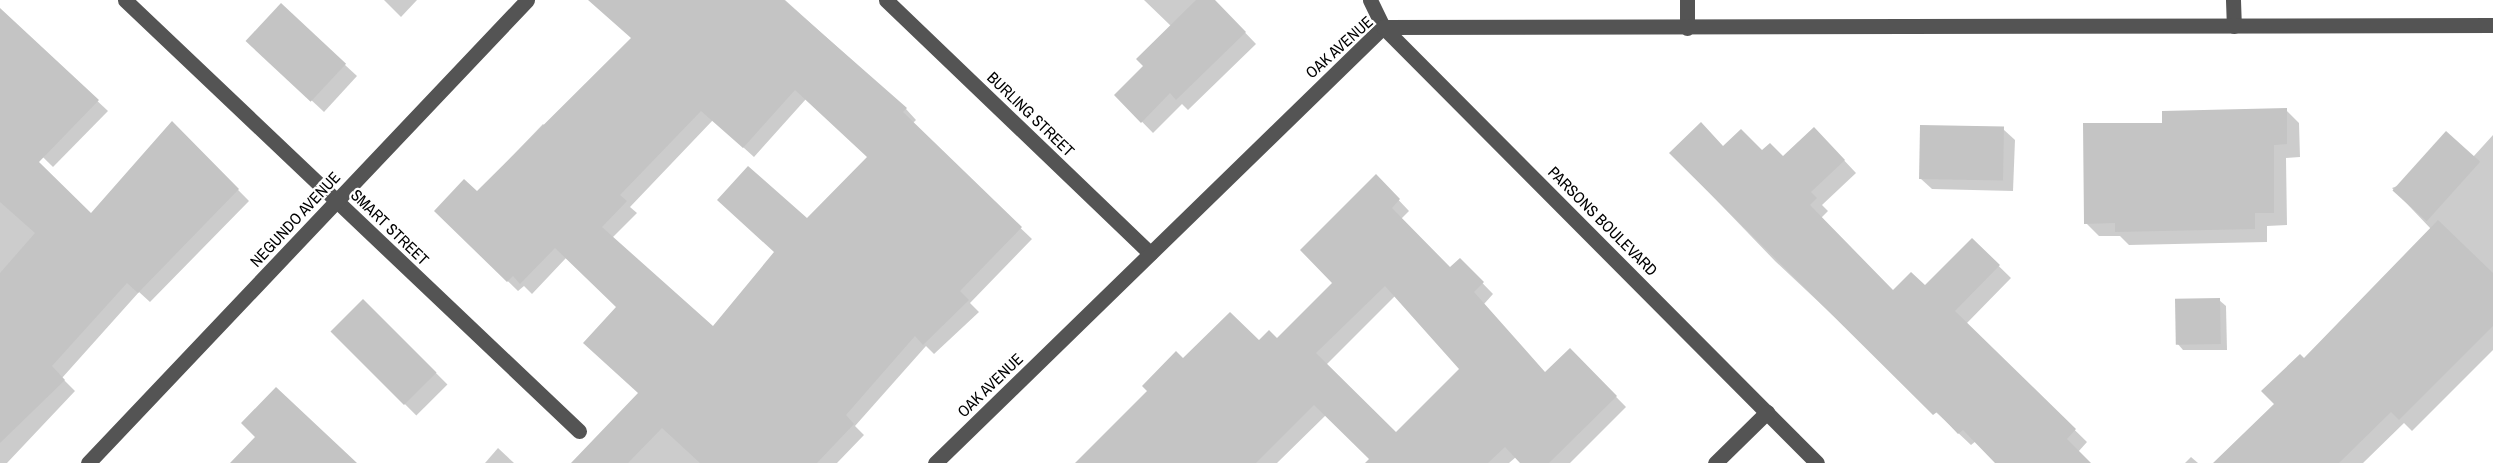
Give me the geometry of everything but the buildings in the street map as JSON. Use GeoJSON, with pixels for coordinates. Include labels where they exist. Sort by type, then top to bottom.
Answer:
{"type":"FeatureCollection","features":[{"type":"Feature","properties":{"kind":"street","name":"SMART STREET"},"geometry":{"type":"LineString","coordinates":[[125,0],[579,431]]}},
{"type":"Feature","properties":{"kind":"street","name":"NEGUNDO AVENUE"},"geometry":{"type":"LineString","coordinates":[[88,463],[527,0]]}},
{"type":"Feature","properties":{"kind":"street","name":"BURLING STREET"},"geometry":{"type":"LineString","coordinates":[[886,0],[1150,253]]}},
{"type":"Feature","properties":{"kind":"street","name":"PARSONS BOULEVARD"},"geometry":{"type":"LineString","coordinates":[[1370,0],[1383,27],[1817,463]]}},
{"type":"Feature","properties":{"kind":"street"},"geometry":{"type":"LineString","coordinates":[[1687,0],[1687,28]]}},
{"type":"Feature","properties":{"kind":"street"},"geometry":{"type":"LineString","coordinates":[[2233,0],[2234,26]]}},
{"type":"Feature","properties":{"kind":"street","name":"OAK AVENUE"},"geometry":{"type":"LineString","coordinates":[[935,463],[1383,27],[2493,25]]}},
{"type":"Feature","properties":{"kind":"street"},"geometry":{"type":"LineString","coordinates":[[1715,463],[1767,412]]}}]}
